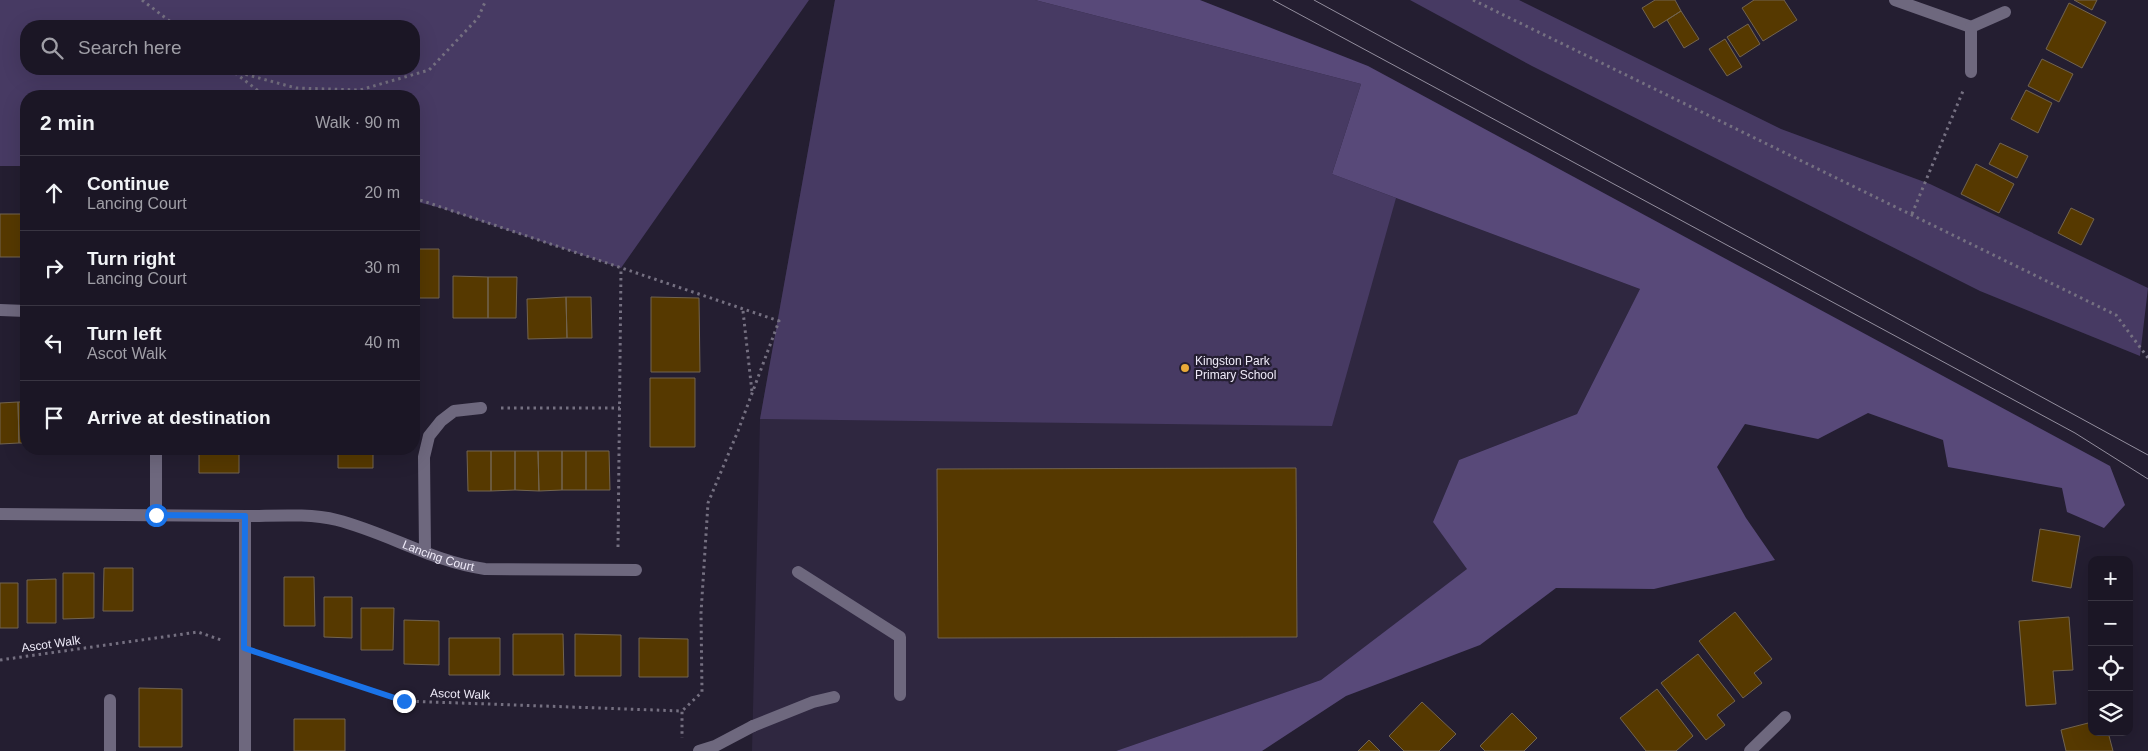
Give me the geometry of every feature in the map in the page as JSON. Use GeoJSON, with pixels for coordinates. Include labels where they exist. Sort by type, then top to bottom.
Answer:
{"type":"FeatureCollection","features":[{"type":"Feature","properties":{"kind":"street"},"geometry":{"type":"LineString","coordinates":[[1895,0],[1970,27],[2005,12]]}},
{"type":"Feature","properties":{"kind":"street"},"geometry":{"type":"LineString","coordinates":[[1970,27],[1971,72]]}},
{"type":"Feature","properties":{"kind":"street"},"geometry":{"type":"LineString","coordinates":[[0,310],[20,311]]}},
{"type":"Feature","properties":{"kind":"street"},"geometry":{"type":"LineString","coordinates":[[425,550],[424,457],[429,436],[441,421],[454,411],[481,408]]}},
{"type":"Feature","properties":{"kind":"street"},"geometry":{"type":"LineString","coordinates":[[156,455],[156,515]]}},
{"type":"Feature","properties":{"kind":"street","name":"Lancing Court"},"geometry":{"type":"LineString","coordinates":[[0,514],[245,516],[335,519],[425,550],[460,566],[485,569],[636,570]]}},
{"type":"Feature","properties":{"kind":"street"},"geometry":{"type":"LineString","coordinates":[[245,516],[245,751]]}},
{"type":"Feature","properties":{"kind":"street"},"geometry":{"type":"LineString","coordinates":[[798,572],[900,637],[900,695]]}},
{"type":"Feature","properties":{"kind":"street"},"geometry":{"type":"LineString","coordinates":[[699,751],[715,746],[753,726],[813,702],[834,697]]}},
{"type":"Feature","properties":{"kind":"street"},"geometry":{"type":"LineString","coordinates":[[110,700],[110,751]]}},
{"type":"Feature","properties":{"kind":"street"},"geometry":{"type":"LineString","coordinates":[[1750,751],[1785,717]]}},
{"type":"Feature","properties":{"kind":"path"},"geometry":{"type":"LineString","coordinates":[[142,0],[168,20]]}},
{"type":"Feature","properties":{"kind":"path"},"geometry":{"type":"LineString","coordinates":[[420,73],[429,70],[478,18],[486,0]]}},
{"type":"Feature","properties":{"kind":"path"},"geometry":{"type":"LineString","coordinates":[[1473,0],[2116,315],[2148,358]]}},
{"type":"Feature","properties":{"kind":"path"},"geometry":{"type":"LineString","coordinates":[[1912,214],[1971,72]]}},
{"type":"Feature","properties":{"kind":"path"},"geometry":{"type":"LineString","coordinates":[[238,75],[257,90]]}},
{"type":"Feature","properties":{"kind":"path"},"geometry":{"type":"LineString","coordinates":[[250,75],[296,88],[360,90],[412,75]]}},
{"type":"Feature","properties":{"kind":"path"},"geometry":{"type":"LineString","coordinates":[[420,200],[743,311],[779,321],[708,503],[701,613],[702,692],[682,711],[682,741]]}},
{"type":"Feature","properties":{"kind":"path"},"geometry":{"type":"LineString","coordinates":[[618,570],[621,268]]}},
{"type":"Feature","properties":{"kind":"path"},"geometry":{"type":"LineString","coordinates":[[743,311],[752,394]]}},
{"type":"Feature","properties":{"kind":"path"},"geometry":{"type":"LineString","coordinates":[[481,408],[620,408]]}},
{"type":"Feature","properties":{"kind":"path","name":"Ascot Walk"},"geometry":{"type":"LineString","coordinates":[[0,660],[198,632],[404,701],[682,711]]}},
{"type":"Feature","properties":{"kind":"shaded area"},"geometry":{"type":"Polygon","coordinates":[[[0,0],[809,0],[621,268],[420,203],[420,90],[20,90],[20,166],[0,166],[0,0]]]}},
{"type":"Feature","properties":{"kind":"shaded area","name":"Kingston Park Primary School"},"geometry":{"type":"Polygon","coordinates":[[[835,0],[1035,0],[1332,174],[1640,289],[1577,414],[1459,460],[1433,522],[1468,569],[1321,680],[1116,751],[752,751],[760,419],[835,0]]]}},
{"type":"Feature","properties":{"kind":"shaded area"},"geometry":{"type":"Polygon","coordinates":[[[835,0],[1035,0],[1361,84],[1332,174],[1396,198],[1332,426],[760,419],[835,0]]]}},
{"type":"Feature","properties":{"kind":"shaded area"},"geometry":{"type":"Polygon","coordinates":[[[1035,0],[1200,0],[1368,66],[2110,466],[2125,505],[2104,528],[2067,512],[2062,488],[1948,467],[1943,440],[1868,413],[1818,439],[1745,424],[1717,467],[1746,518],[1775,560],[1654,589],[1556,588],[1480,645],[1346,696],[1262,751],[1116,751],[1321,680],[1467,569],[1433,522],[1459,460],[1577,414],[1640,289],[1332,174],[1361,84],[1035,0]]]}},
{"type":"Feature","properties":{"kind":"shaded area"},"geometry":{"type":"Polygon","coordinates":[[[1410,0],[1519,0],[1781,129],[1930,184],[2148,288],[2140,356],[1980,291],[1532,66],[1410,0]]]}},
{"type":"Feature","properties":{"kind":"building"},"geometry":{"type":"Polygon","coordinates":[[[1655,0],[1675,0],[1681,11],[1654,28],[1642,8],[1655,0]]]}},
{"type":"Feature","properties":{"kind":"building"},"geometry":{"type":"Polygon","coordinates":[[[1754,0],[1784,0],[1797,20],[1763,41],[1742,8],[1754,0]]]}},
{"type":"Feature","properties":{"kind":"building"},"geometry":{"type":"Polygon","coordinates":[[[2074,0],[2097,0],[2092,10],[2074,0]]]}},
{"type":"Feature","properties":{"kind":"building"},"geometry":{"type":"Polygon","coordinates":[[[2069,3],[2106,22],[2082,68],[2046,49],[2069,3]]]}},
{"type":"Feature","properties":{"kind":"building"},"geometry":{"type":"Polygon","coordinates":[[[1681,11],[1699,39],[1684,48],[1667,20],[1681,11]]]}},
{"type":"Feature","properties":{"kind":"building"},"geometry":{"type":"Polygon","coordinates":[[[1748,24],[1760,44],[1740,57],[1727,37],[1748,24]]]}},
{"type":"Feature","properties":{"kind":"building"},"geometry":{"type":"Polygon","coordinates":[[[1725,39],[1742,67],[1727,76],[1709,49],[1725,39]]]}},
{"type":"Feature","properties":{"kind":"building"},"geometry":{"type":"Polygon","coordinates":[[[2042,59],[2073,74],[2059,102],[2028,86],[2042,59]]]}},
{"type":"Feature","properties":{"kind":"building"},"geometry":{"type":"Polygon","coordinates":[[[2026,90],[2052,103],[2038,133],[2011,119],[2026,90]]]}},
{"type":"Feature","properties":{"kind":"building"},"geometry":{"type":"Polygon","coordinates":[[[2000,143],[2028,156],[2017,178],[1989,164],[2000,143]]]}},
{"type":"Feature","properties":{"kind":"building"},"geometry":{"type":"Polygon","coordinates":[[[1976,164],[2014,184],[1999,213],[1961,194],[1976,164]]]}},
{"type":"Feature","properties":{"kind":"building"},"geometry":{"type":"Polygon","coordinates":[[[2071,208],[2094,219],[2081,245],[2058,233],[2071,208]]]}},
{"type":"Feature","properties":{"kind":"building"},"geometry":{"type":"Polygon","coordinates":[[[0,214],[20,214],[20,257],[0,257],[0,214]]]}},
{"type":"Feature","properties":{"kind":"building"},"geometry":{"type":"Polygon","coordinates":[[[420,249],[439,249],[439,298],[420,298],[420,249]]]}},
{"type":"Feature","properties":{"kind":"building"},"geometry":{"type":"Polygon","coordinates":[[[453,276],[488,277],[488,318],[453,318],[453,276]]]}},
{"type":"Feature","properties":{"kind":"building"},"geometry":{"type":"Polygon","coordinates":[[[488,277],[517,277],[516,318],[488,318],[488,277]]]}},
{"type":"Feature","properties":{"kind":"building"},"geometry":{"type":"Polygon","coordinates":[[[566,297],[591,297],[592,338],[567,338],[566,297]]]}},
{"type":"Feature","properties":{"kind":"building"},"geometry":{"type":"Polygon","coordinates":[[[566,297],[567,338],[528,339],[527,299],[566,297]]]}},
{"type":"Feature","properties":{"kind":"building"},"geometry":{"type":"Polygon","coordinates":[[[651,297],[699,298],[700,372],[651,372],[651,297]]]}},
{"type":"Feature","properties":{"kind":"building"},"geometry":{"type":"Polygon","coordinates":[[[650,378],[695,378],[695,447],[650,447],[650,378]]]}},
{"type":"Feature","properties":{"kind":"building"},"geometry":{"type":"Polygon","coordinates":[[[18,402],[19,443],[0,444],[0,403],[18,402]]]}},
{"type":"Feature","properties":{"kind":"building"},"geometry":{"type":"Polygon","coordinates":[[[18,402],[20,402],[20,443],[18,402]]]}},
{"type":"Feature","properties":{"kind":"building"},"geometry":{"type":"Polygon","coordinates":[[[467,451],[491,451],[491,491],[468,491],[467,451]]]}},
{"type":"Feature","properties":{"kind":"building"},"geometry":{"type":"Polygon","coordinates":[[[491,451],[515,451],[515,490],[491,491],[491,451]]]}},
{"type":"Feature","properties":{"kind":"building"},"geometry":{"type":"Polygon","coordinates":[[[515,451],[538,451],[539,491],[515,490],[515,451]]]}},
{"type":"Feature","properties":{"kind":"building"},"geometry":{"type":"Polygon","coordinates":[[[538,451],[562,451],[562,490],[539,491],[538,451]]]}},
{"type":"Feature","properties":{"kind":"building"},"geometry":{"type":"Polygon","coordinates":[[[562,451],[586,451],[586,490],[562,490],[562,451]]]}},
{"type":"Feature","properties":{"kind":"building"},"geometry":{"type":"Polygon","coordinates":[[[586,451],[609,451],[610,490],[586,490],[586,451]]]}},
{"type":"Feature","properties":{"kind":"building"},"geometry":{"type":"Polygon","coordinates":[[[199,455],[239,455],[239,473],[199,473],[199,455]]]}},
{"type":"Feature","properties":{"kind":"building"},"geometry":{"type":"Polygon","coordinates":[[[338,455],[373,455],[373,468],[338,468],[338,455]]]}},
{"type":"Feature","properties":{"kind":"building"},"geometry":{"type":"Polygon","coordinates":[[[1296,468],[1297,637],[938,638],[937,469],[1296,468]]]}},
{"type":"Feature","properties":{"kind":"building"},"geometry":{"type":"Polygon","coordinates":[[[2040,529],[2080,536],[2071,588],[2032,581],[2040,529]]]}},
{"type":"Feature","properties":{"kind":"building"},"geometry":{"type":"Polygon","coordinates":[[[104,568],[133,568],[133,611],[103,611],[104,568]]]}},
{"type":"Feature","properties":{"kind":"building"},"geometry":{"type":"Polygon","coordinates":[[[63,573],[94,573],[94,618],[63,619],[63,573]]]}},
{"type":"Feature","properties":{"kind":"building"},"geometry":{"type":"Polygon","coordinates":[[[284,577],[314,577],[315,626],[284,626],[284,577]]]}},
{"type":"Feature","properties":{"kind":"building"},"geometry":{"type":"Polygon","coordinates":[[[56,579],[56,623],[27,623],[27,580],[56,579]]]}},
{"type":"Feature","properties":{"kind":"building"},"geometry":{"type":"Polygon","coordinates":[[[0,583],[18,583],[18,628],[0,628],[0,583]]]}},
{"type":"Feature","properties":{"kind":"building"},"geometry":{"type":"Polygon","coordinates":[[[324,597],[352,597],[352,638],[324,637],[324,597]]]}},
{"type":"Feature","properties":{"kind":"building"},"geometry":{"type":"Polygon","coordinates":[[[361,608],[394,608],[393,650],[361,650],[361,608]]]}},
{"type":"Feature","properties":{"kind":"building"},"geometry":{"type":"Polygon","coordinates":[[[1735,612],[1772,659],[1754,673],[1762,683],[1743,698],[1699,641],[1735,612]]]}},
{"type":"Feature","properties":{"kind":"building"},"geometry":{"type":"Polygon","coordinates":[[[2069,617],[2073,670],[2053,671],[2056,704],[2026,706],[2019,621],[2069,617]]]}},
{"type":"Feature","properties":{"kind":"building"},"geometry":{"type":"Polygon","coordinates":[[[404,620],[439,621],[439,665],[404,664],[404,620]]]}},
{"type":"Feature","properties":{"kind":"building"},"geometry":{"type":"Polygon","coordinates":[[[513,634],[563,634],[564,675],[513,675],[513,634]]]}},
{"type":"Feature","properties":{"kind":"building"},"geometry":{"type":"Polygon","coordinates":[[[575,634],[621,635],[621,676],[575,676],[575,634]]]}},
{"type":"Feature","properties":{"kind":"building"},"geometry":{"type":"Polygon","coordinates":[[[449,638],[500,638],[500,675],[449,675],[449,638]]]}},
{"type":"Feature","properties":{"kind":"building"},"geometry":{"type":"Polygon","coordinates":[[[639,638],[688,639],[688,677],[639,677],[639,638]]]}},
{"type":"Feature","properties":{"kind":"building"},"geometry":{"type":"Polygon","coordinates":[[[1698,654],[1735,701],[1717,715],[1725,725],[1706,740],[1661,683],[1698,654]]]}},
{"type":"Feature","properties":{"kind":"building"},"geometry":{"type":"Polygon","coordinates":[[[139,688],[182,689],[182,747],[139,747],[139,688]]]}},
{"type":"Feature","properties":{"kind":"building"},"geometry":{"type":"Polygon","coordinates":[[[1657,689],[1693,736],[1676,751],[1646,751],[1620,718],[1657,689]]]}},
{"type":"Feature","properties":{"kind":"building"},"geometry":{"type":"Polygon","coordinates":[[[1422,702],[1456,734],[1439,751],[1404,751],[1389,736],[1422,702]]]}},
{"type":"Feature","properties":{"kind":"building"},"geometry":{"type":"Polygon","coordinates":[[[1512,713],[1537,738],[1524,751],[1485,751],[1480,746],[1512,713]]]}},
{"type":"Feature","properties":{"kind":"building"},"geometry":{"type":"Polygon","coordinates":[[[294,719],[345,719],[345,751],[294,751],[294,719]]]}},
{"type":"Feature","properties":{"kind":"building"},"geometry":{"type":"Polygon","coordinates":[[[2088,723],[2088,736],[2109,736],[2113,751],[2066,751],[2061,730],[2088,723]]]}},
{"type":"Feature","properties":{"kind":"building"},"geometry":{"type":"Polygon","coordinates":[[[1369,740],[1380,751],[1358,751],[1369,740]]]}},
{"type":"Feature","properties":{"kind":"tram line"},"geometry":{"type":"LineString","coordinates":[[1273,0],[2075,433],[2148,479]]}},
{"type":"Feature","properties":{"kind":"tram line"},"geometry":{"type":"LineString","coordinates":[[1314,0],[2148,455]]}},
{"type":"Feature","properties":{"kind":"place","name":"Kingston Park Primary School"},"geometry":{"type":"Point","coordinates":[1185,368]}},
{"type":"Feature","properties":{"kind":"route"},"geometry":{"type":"LineString","coordinates":[[156,515],[245,516],[244,648],[404,701]]}}]}
